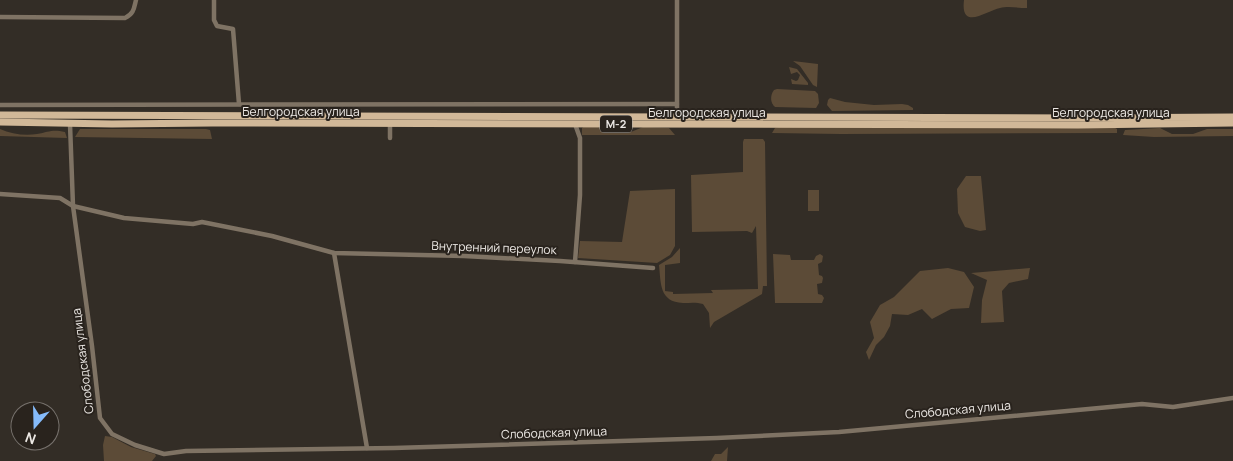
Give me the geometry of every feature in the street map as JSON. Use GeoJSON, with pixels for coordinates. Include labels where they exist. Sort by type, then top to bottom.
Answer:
{"type":"FeatureCollection","features":[{"type":"Feature","properties":{"kind":"main road","name":"Белгородская улица"},"geometry":{"type":"LineString","coordinates":[[0,115],[390,119],[575,124],[1233,124]]}},
{"type":"Feature","properties":{"kind":"main road","name":"Белгородская улица"},"geometry":{"type":"LineString","coordinates":[[0,122],[70,124],[677,117],[1233,117]]}},
{"type":"Feature","properties":{"kind":"street"},"geometry":{"type":"LineString","coordinates":[[0,17],[126,18],[134,11],[136,0]]}},
{"type":"Feature","properties":{"kind":"street"},"geometry":{"type":"LineString","coordinates":[[214,0],[214,20],[217,26],[233,29],[239,104]]}},
{"type":"Feature","properties":{"kind":"street"},"geometry":{"type":"LineString","coordinates":[[677,0],[677,117]]}},
{"type":"Feature","properties":{"kind":"street"},"geometry":{"type":"LineString","coordinates":[[390,104],[390,138]]}},
{"type":"Feature","properties":{"kind":"street"},"geometry":{"type":"LineString","coordinates":[[0,105],[677,104]]}},
{"type":"Feature","properties":{"kind":"street"},"geometry":{"type":"LineString","coordinates":[[78,106],[78,116]]}},
{"type":"Feature","properties":{"kind":"street","name":"Слободская улица"},"geometry":{"type":"LineString","coordinates":[[70,124],[73,206],[100,418],[112,434],[135,445],[164,454],[186,451],[367,448],[707,438],[839,432],[1142,404],[1173,407],[1233,398]]}},
{"type":"Feature","properties":{"kind":"street"},"geometry":{"type":"LineString","coordinates":[[575,124],[580,138],[580,195],[575,262]]}},
{"type":"Feature","properties":{"kind":"street"},"geometry":{"type":"LineString","coordinates":[[0,194],[60,198],[73,206]]}},
{"type":"Feature","properties":{"kind":"street","name":"Внутренний переулок"},"geometry":{"type":"LineString","coordinates":[[73,206],[124,218],[193,224],[202,222],[272,236],[334,253],[464,256],[653,268]]}},
{"type":"Feature","properties":{"kind":"street"},"geometry":{"type":"LineString","coordinates":[[334,253],[367,448]]}},
{"type":"Feature","properties":{"kind":"shaded area"},"geometry":{"type":"Polygon","coordinates":[[[964,0],[1027,0],[1027,8],[1003,7],[976,17],[970,17],[966,15],[964,10],[964,0]]]}},
{"type":"Feature","properties":{"kind":"shaded area"},"geometry":{"type":"Polygon","coordinates":[[[793,61],[818,64],[817,87],[813,85],[800,66],[793,61]]]}},
{"type":"Feature","properties":{"kind":"shaded area"},"geometry":{"type":"Polygon","coordinates":[[[789,67],[797,69],[808,85],[792,84],[791,79],[796,81],[800,75],[797,72],[791,74],[789,67]]]}},
{"type":"Feature","properties":{"kind":"shaded area"},"geometry":{"type":"Polygon","coordinates":[[[774,90],[815,91],[818,94],[819,103],[816,108],[775,107],[771,97],[774,90]]]}},
{"type":"Feature","properties":{"kind":"shaded area"},"geometry":{"type":"Polygon","coordinates":[[[830,98],[845,102],[874,105],[902,104],[908,105],[913,110],[832,111],[827,105],[830,98]]]}},
{"type":"Feature","properties":{"kind":"shaded area"},"geometry":{"type":"Polygon","coordinates":[[[585,126],[598,127],[612,132],[631,132],[643,127],[669,128],[675,135],[582,135],[582,128],[585,126]]]}},
{"type":"Feature","properties":{"kind":"shaded area"},"geometry":{"type":"Polygon","coordinates":[[[1114,127],[1117,129],[1117,133],[772,133],[775,128],[1114,127]]]}},
{"type":"Feature","properties":{"kind":"shaded area"},"geometry":{"type":"Polygon","coordinates":[[[1160,128],[1172,134],[1193,134],[1207,129],[1233,129],[1233,136],[1154,137],[1123,135],[1125,130],[1160,128]]]}},
{"type":"Feature","properties":{"kind":"shaded area"},"geometry":{"type":"Polygon","coordinates":[[[0,129],[23,135],[61,131],[65,132],[67,138],[0,136],[0,129]]]}},
{"type":"Feature","properties":{"kind":"shaded area"},"geometry":{"type":"Polygon","coordinates":[[[80,129],[206,129],[210,130],[212,139],[75,137],[80,129]]]}},
{"type":"Feature","properties":{"kind":"shaded area"},"geometry":{"type":"Polygon","coordinates":[[[744,139],[763,139],[765,142],[767,286],[763,286],[762,294],[714,322],[710,328],[709,313],[703,304],[675,302],[665,295],[661,285],[659,265],[672,257],[680,248],[680,263],[665,265],[665,291],[673,292],[673,294],[713,293],[711,290],[758,289],[756,226],[752,233],[747,231],[692,232],[691,175],[743,172],[744,139]]]}},
{"type":"Feature","properties":{"kind":"shaded area"},"geometry":{"type":"Polygon","coordinates":[[[966,176],[981,176],[986,230],[980,231],[965,227],[958,213],[957,189],[966,176]]]}},
{"type":"Feature","properties":{"kind":"shaded area"},"geometry":{"type":"Polygon","coordinates":[[[675,189],[675,246],[670,255],[657,263],[578,258],[580,241],[622,242],[630,191],[675,189]]]}},
{"type":"Feature","properties":{"kind":"shaded area"},"geometry":{"type":"Polygon","coordinates":[[[808,190],[819,190],[819,211],[808,211],[808,190]]]}},
{"type":"Feature","properties":{"kind":"shaded area"},"geometry":{"type":"Polygon","coordinates":[[[773,254],[790,255],[791,260],[814,260],[820,254],[823,256],[822,262],[818,264],[819,275],[823,278],[822,283],[817,284],[818,294],[824,298],[822,303],[775,303],[773,254]]]}},
{"type":"Feature","properties":{"kind":"shaded area"},"geometry":{"type":"Polygon","coordinates":[[[948,268],[964,272],[974,287],[969,308],[951,309],[932,319],[922,309],[908,315],[892,314],[890,326],[884,337],[876,345],[869,360],[866,352],[874,338],[870,322],[880,305],[894,297],[920,271],[948,268]]]}},
{"type":"Feature","properties":{"kind":"shaded area"},"geometry":{"type":"Polygon","coordinates":[[[1030,268],[1028,279],[1009,283],[1002,291],[1004,322],[981,323],[982,300],[987,280],[971,273],[1030,268]]]}},
{"type":"Feature","properties":{"kind":"shaded area"},"geometry":{"type":"Polygon","coordinates":[[[105,436],[112,437],[131,447],[155,454],[156,456],[152,461],[104,461],[103,445],[105,436]]]}},
{"type":"Feature","properties":{"kind":"shaded area"},"geometry":{"type":"Polygon","coordinates":[[[728,447],[727,461],[711,461],[715,454],[721,454],[728,447]]]}}]}
